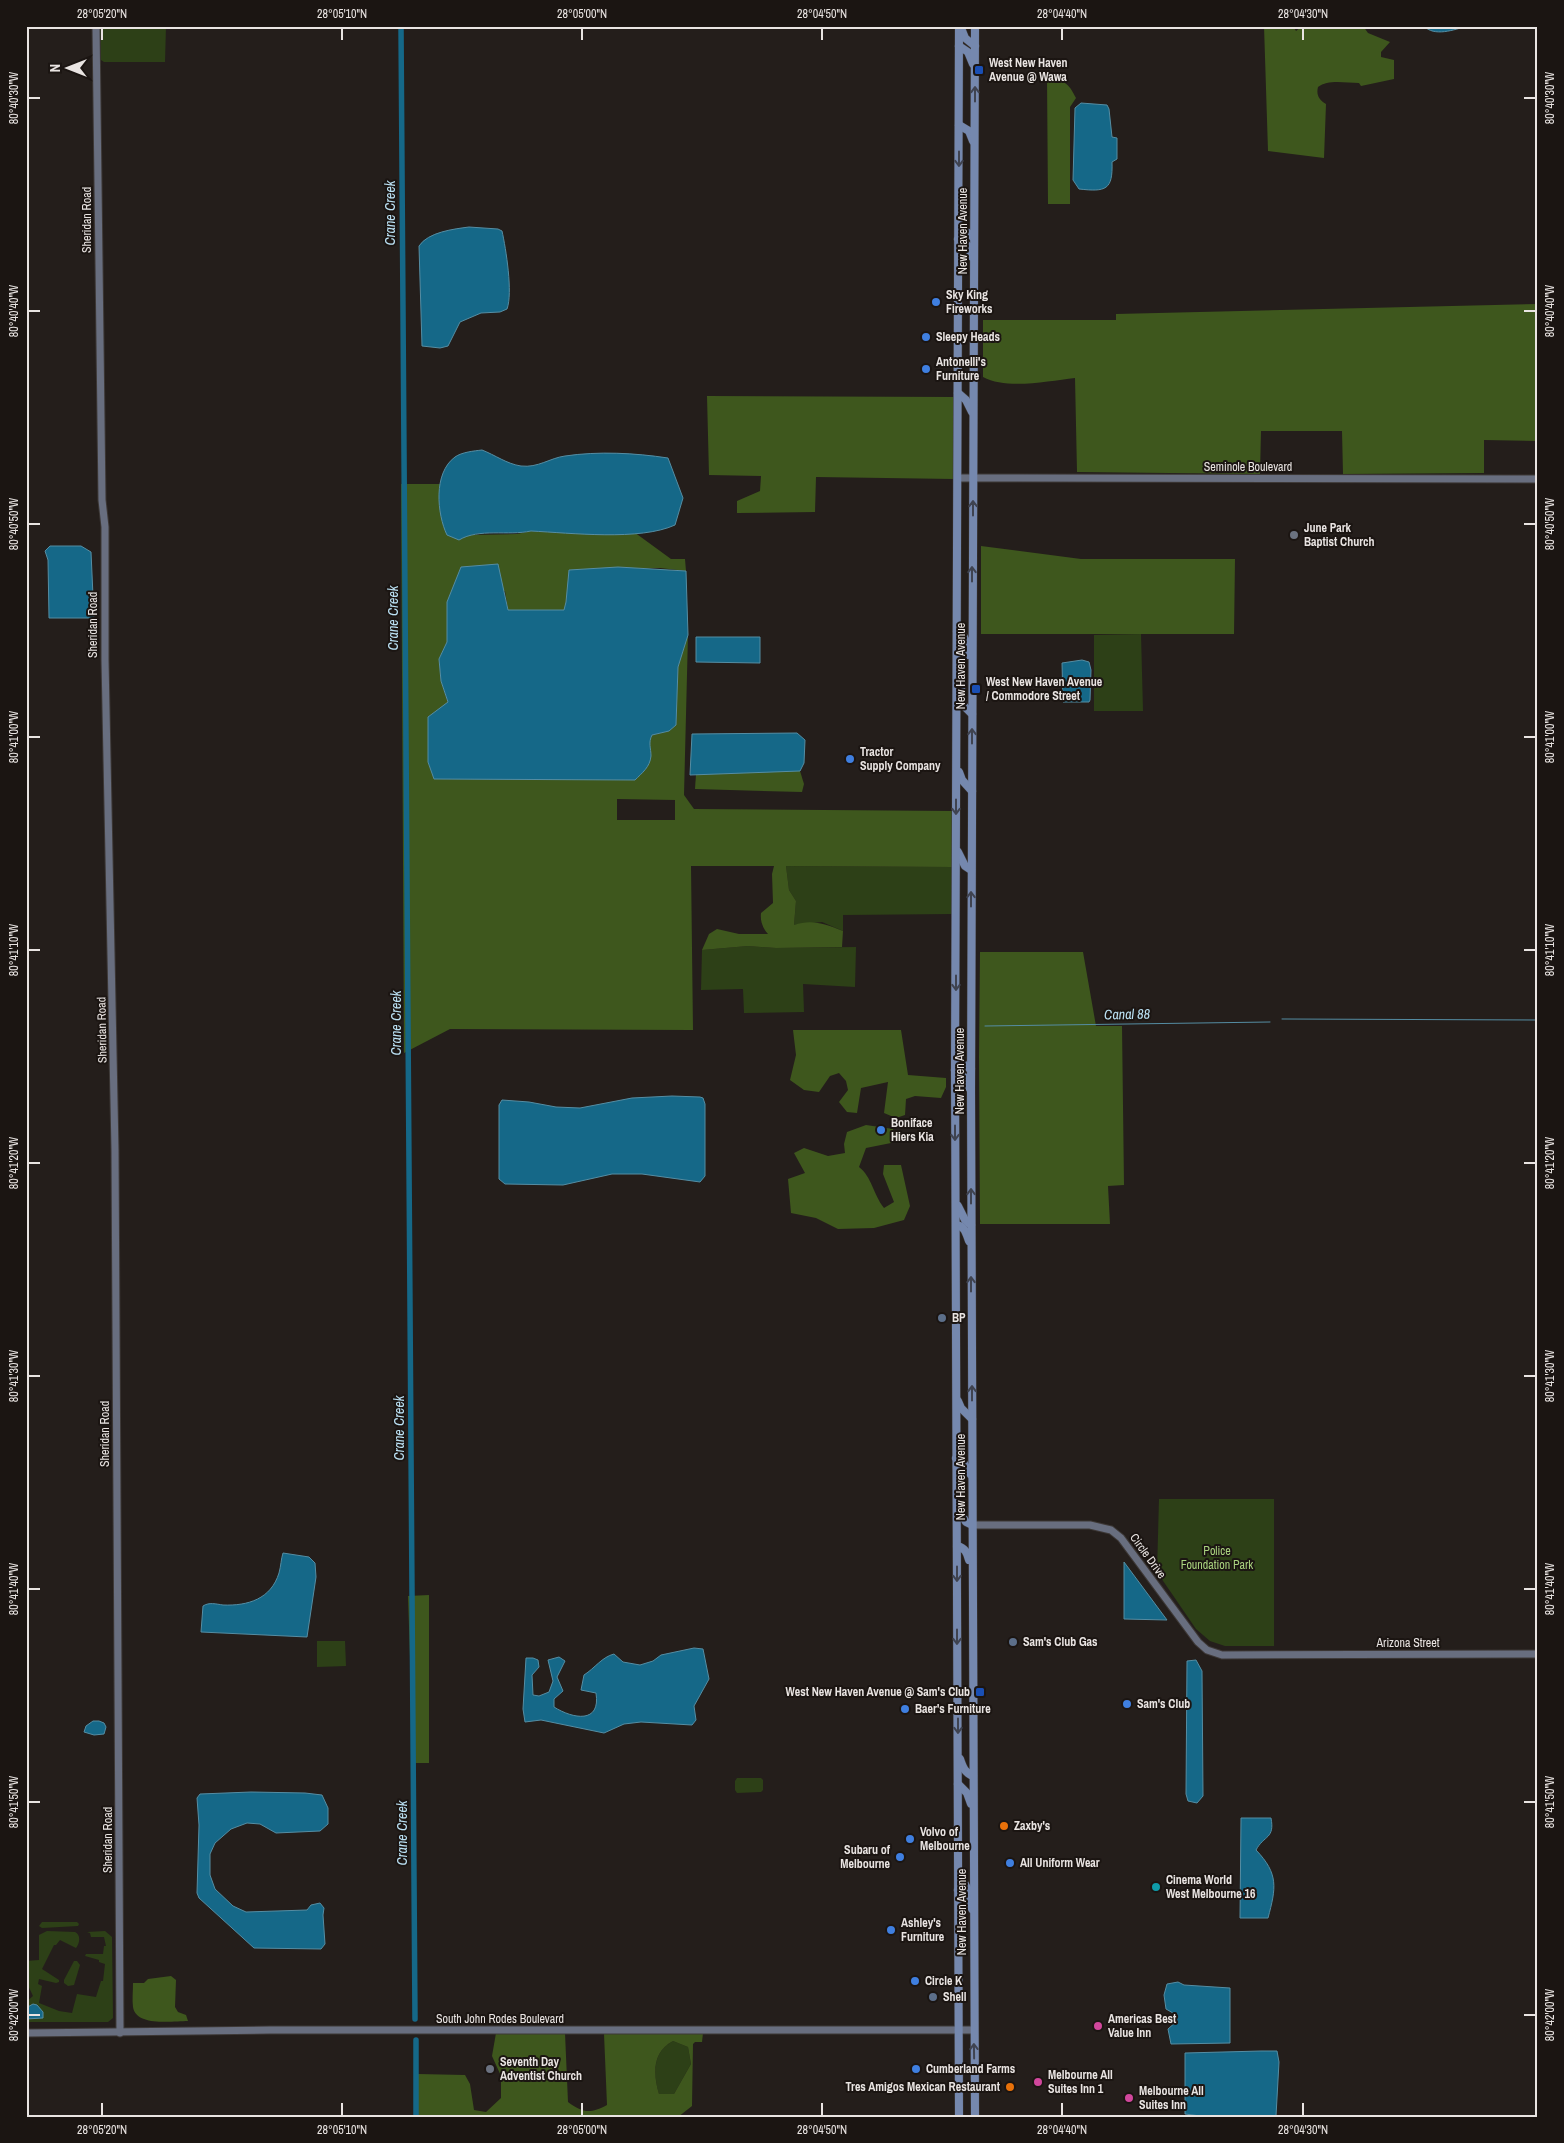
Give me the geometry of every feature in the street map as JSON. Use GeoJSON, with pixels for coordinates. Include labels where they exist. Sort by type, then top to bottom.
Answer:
{"type":"FeatureCollection","features":[{"type":"Feature","properties":{"kind":"main road"},"geometry":{"type":"LineString","coordinates":[[960,26],[965,38],[975,46]]}},
{"type":"Feature","properties":{"kind":"main road","name":"New Haven Avenue"},"geometry":{"type":"LineString","coordinates":[[959,2117],[955,1050],[960,26]]}},
{"type":"Feature","properties":{"kind":"main road","name":"New Haven Avenue"},"geometry":{"type":"LineString","coordinates":[[974,2117],[971,870],[975,26]]}},
{"type":"Feature","properties":{"kind":"main road"},"geometry":{"type":"LineString","coordinates":[[959,46],[968,52],[975,68]]}},
{"type":"Feature","properties":{"kind":"main road"},"geometry":{"type":"LineString","coordinates":[[959,104],[965,114],[974,118]]}},
{"type":"Feature","properties":{"kind":"main road"},"geometry":{"type":"LineString","coordinates":[[959,125],[968,132],[974,143]]}},
{"type":"Feature","properties":{"kind":"main road"},"geometry":{"type":"LineString","coordinates":[[958,216],[964,230],[973,237]]}},
{"type":"Feature","properties":{"kind":"main road"},"geometry":{"type":"LineString","coordinates":[[958,239],[968,246],[974,264]]}},
{"type":"Feature","properties":{"kind":"main road"},"geometry":{"type":"LineString","coordinates":[[958,393],[966,400],[973,414]]}},
{"type":"Feature","properties":{"kind":"main road"},"geometry":{"type":"LineString","coordinates":[[957,631],[963,634],[966,639],[972,686]]}},
{"type":"Feature","properties":{"kind":"main road"},"geometry":{"type":"LineString","coordinates":[[957,675],[961,684],[962,704],[972,714]]}},
{"type":"Feature","properties":{"kind":"main road"},"geometry":{"type":"LineString","coordinates":[[956,765],[962,780],[972,791]]}},
{"type":"Feature","properties":{"kind":"main road"},"geometry":{"type":"LineString","coordinates":[[956,848],[961,860],[971,870]]}},
{"type":"Feature","properties":{"kind":"main road"},"geometry":{"type":"LineString","coordinates":[[955,1050],[966,1068],[971,1069]]}},
{"type":"Feature","properties":{"kind":"main road"},"geometry":{"type":"LineString","coordinates":[[955,1070],[964,1077],[971,1090]]}},
{"type":"Feature","properties":{"kind":"main road"},"geometry":{"type":"LineString","coordinates":[[956,1202],[961,1214],[971,1224]]}},
{"type":"Feature","properties":{"kind":"main road"},"geometry":{"type":"LineString","coordinates":[[956,1225],[964,1229],[971,1245]]}},
{"type":"Feature","properties":{"kind":"main road"},"geometry":{"type":"LineString","coordinates":[[956,1295],[972,1302]]}},
{"type":"Feature","properties":{"kind":"main road"},"geometry":{"type":"LineString","coordinates":[[956,1397],[961,1408],[972,1419]]}},
{"type":"Feature","properties":{"kind":"main road"},"geometry":{"type":"LineString","coordinates":[[956,1458],[963,1462],[972,1477]]}},
{"type":"Feature","properties":{"kind":"main road"},"geometry":{"type":"LineString","coordinates":[[957,1507],[962,1517],[972,1525]]}},
{"type":"Feature","properties":{"kind":"main road"},"geometry":{"type":"LineString","coordinates":[[957,1546],[962,1547],[967,1552],[972,1569]]}},
{"type":"Feature","properties":{"kind":"main road"},"geometry":{"type":"LineString","coordinates":[[957,1660],[973,1663]]}},
{"type":"Feature","properties":{"kind":"main road"},"geometry":{"type":"LineString","coordinates":[[958,1752],[964,1769],[973,1776]]}},
{"type":"Feature","properties":{"kind":"main road"},"geometry":{"type":"LineString","coordinates":[[958,1784],[967,1794],[973,1811]]}},
{"type":"Feature","properties":{"kind":"main road"},"geometry":{"type":"LineString","coordinates":[[958,1871],[964,1885],[973,1892]]}},
{"type":"Feature","properties":{"kind":"main road"},"geometry":{"type":"LineString","coordinates":[[958,1890],[968,1899],[974,1913]]}},
{"type":"Feature","properties":{"kind":"street","name":"Sheridan Road"},"geometry":{"type":"LineString","coordinates":[[96,26],[102,500],[105,527],[105,660],[115,1150],[120,2033]]}},
{"type":"Feature","properties":{"kind":"street","name":"Seminole Boulevard"},"geometry":{"type":"LineString","coordinates":[[958,478],[1538,479]]}},
{"type":"Feature","properties":{"kind":"street","name":"Circle Drive"},"geometry":{"type":"LineString","coordinates":[[972,1525],[1090,1525],[1111,1530],[1121,1538],[1189,1632],[1207,1650],[1222,1655],[1278,1655]]}},
{"type":"Feature","properties":{"kind":"street","name":"Arizona Street"},"geometry":{"type":"LineString","coordinates":[[1278,1655],[1538,1654]]}},
{"type":"Feature","properties":{"kind":"street","name":"South John Rodes Boulevard"},"geometry":{"type":"LineString","coordinates":[[26,2032],[974,2030]]}},
{"type":"Feature","properties":{"kind":"green space"},"geometry":{"type":"Polygon","coordinates":[[[100,26],[166,26],[165,62],[104,62],[101,60],[100,26]]]}},
{"type":"Feature","properties":{"kind":"green space"},"geometry":{"type":"Polygon","coordinates":[[[1264,26],[1293,26],[1296,31],[1302,26],[1363,26],[1368,33],[1390,42],[1381,52],[1381,57],[1394,60],[1394,79],[1361,86],[1359,83],[1337,82],[1327,83],[1318,87],[1319,97],[1326,104],[1324,158],[1268,151],[1264,26]]]}},
{"type":"Feature","properties":{"kind":"green space"},"geometry":{"type":"Polygon","coordinates":[[[1047,78],[1065,83],[1076,98],[1070,107],[1070,204],[1048,204],[1047,78]]]}},
{"type":"Feature","properties":{"kind":"green space"},"geometry":{"type":"Polygon","coordinates":[[[1538,304],[1538,441],[1484,440],[1484,473],[1343,474],[1342,431],[1261,431],[1260,474],[1077,472],[1075,378],[1016,384],[993,381],[983,377],[983,320],[1116,320],[1116,314],[1538,304]]]}},
{"type":"Feature","properties":{"kind":"green space"},"geometry":{"type":"Polygon","coordinates":[[[707,396],[954,397],[954,479],[816,477],[815,512],[737,513],[737,501],[760,491],[761,476],[709,475],[707,396]]]}},
{"type":"Feature","properties":{"kind":"green space"},"geometry":{"type":"Polygon","coordinates":[[[401,484],[441,484],[439,493],[466,535],[517,534],[531,531],[582,533],[634,532],[671,559],[685,559],[686,571],[660,568],[570,570],[564,611],[508,610],[505,591],[447,602],[447,642],[439,659],[441,681],[448,703],[428,717],[428,762],[434,779],[651,756],[649,741],[652,735],[669,731],[676,725],[678,667],[688,635],[684,795],[694,809],[953,811],[953,867],[786,866],[789,890],[796,901],[794,925],[807,922],[818,923],[843,931],[842,947],[776,948],[748,946],[702,950],[709,934],[717,929],[739,934],[768,934],[762,925],[761,913],[773,903],[772,874],[774,866],[691,866],[693,1030],[450,1029],[404,1053],[401,484]],[[617,799],[617,820],[675,820],[675,800],[617,799]]]}},
{"type":"Feature","properties":{"kind":"green space"},"geometry":{"type":"Polygon","coordinates":[[[981,546],[1081,559],[1235,559],[1234,634],[981,634],[981,546]]]}},
{"type":"Feature","properties":{"kind":"green space"},"geometry":{"type":"Polygon","coordinates":[[[1141,634],[1143,711],[1094,711],[1094,635],[1141,634]]]}},
{"type":"Feature","properties":{"kind":"green space"},"geometry":{"type":"Polygon","coordinates":[[[800,771],[804,784],[802,792],[695,789],[696,774],[800,771]]]}},
{"type":"Feature","properties":{"kind":"green space"},"geometry":{"type":"Polygon","coordinates":[[[786,866],[953,867],[952,914],[843,915],[843,931],[822,922],[794,925],[796,901],[789,890],[786,866]]]}},
{"type":"Feature","properties":{"kind":"green space"},"geometry":{"type":"Polygon","coordinates":[[[748,946],[776,948],[856,947],[855,987],[803,984],[804,1012],[744,1013],[743,989],[701,990],[702,950],[748,946]]]}},
{"type":"Feature","properties":{"kind":"green space"},"geometry":{"type":"Polygon","coordinates":[[[980,952],[1083,952],[1096,1026],[1122,1026],[1124,1185],[1108,1186],[1110,1224],[980,1224],[980,952]]]}},
{"type":"Feature","properties":{"kind":"green space"},"geometry":{"type":"Polygon","coordinates":[[[793,1030],[901,1030],[908,1075],[946,1078],[946,1087],[941,1098],[915,1096],[906,1099],[905,1115],[896,1118],[884,1113],[888,1082],[861,1088],[857,1113],[847,1112],[839,1102],[848,1090],[846,1081],[839,1073],[830,1076],[819,1092],[804,1090],[790,1080],[796,1055],[793,1030]]]}},
{"type":"Feature","properties":{"kind":"green space"},"geometry":{"type":"Polygon","coordinates":[[[866,1125],[893,1129],[896,1142],[866,1148],[859,1167],[867,1176],[884,1208],[894,1202],[883,1174],[884,1165],[901,1165],[910,1206],[904,1220],[874,1228],[838,1229],[816,1218],[791,1213],[788,1179],[805,1173],[794,1153],[804,1148],[828,1156],[845,1153],[844,1144],[847,1132],[866,1125]]]}},
{"type":"Feature","properties":{"kind":"green space","name":"Police Foundation Park"},"geometry":{"type":"Polygon","coordinates":[[[1159,1499],[1274,1499],[1274,1646],[1225,1646],[1210,1641],[1196,1629],[1157,1572],[1159,1499]]]}},
{"type":"Feature","properties":{"kind":"green space"},"geometry":{"type":"Polygon","coordinates":[[[429,1595],[429,1763],[411,1763],[412,1719],[408,1596],[429,1595]]]}},
{"type":"Feature","properties":{"kind":"green space"},"geometry":{"type":"Polygon","coordinates":[[[317,1641],[345,1641],[346,1666],[317,1667],[317,1641]]]}},
{"type":"Feature","properties":{"kind":"green space"},"geometry":{"type":"Polygon","coordinates":[[[737,1778],[761,1778],[763,1780],[763,1790],[761,1792],[737,1793],[735,1781],[737,1778]]]}},
{"type":"Feature","properties":{"kind":"green space"},"geometry":{"type":"Polygon","coordinates":[[[42,1922],[77,1922],[79,1924],[78,1926],[42,1928],[39,1926],[42,1922]]]}},
{"type":"Feature","properties":{"kind":"green space"},"geometry":{"type":"Polygon","coordinates":[[[47,1931],[75,1932],[79,1937],[76,1948],[60,1940],[54,1945],[42,1969],[59,1980],[59,1982],[39,1979],[38,1984],[42,1986],[39,2003],[59,2011],[72,2013],[77,1994],[96,1997],[101,1981],[103,1981],[105,1964],[85,1956],[86,1954],[103,1954],[104,1946],[106,1946],[104,1937],[91,1937],[90,1933],[87,1932],[105,1931],[112,1937],[113,2018],[108,2022],[26,2022],[26,2002],[33,1996],[26,1981],[26,1961],[39,1960],[39,1935],[47,1931]]]}},
{"type":"Feature","properties":{"kind":"green space"},"geometry":{"type":"Polygon","coordinates":[[[74,1961],[77,1961],[80,1965],[74,1985],[68,1986],[64,1983],[64,1980],[74,1961]]]}},
{"type":"Feature","properties":{"kind":"green space"},"geometry":{"type":"Polygon","coordinates":[[[171,1976],[176,1980],[175,2007],[178,2012],[186,2015],[188,2021],[156,2022],[141,2018],[133,2007],[133,1983],[144,1983],[148,1979],[171,1976]]]}},
{"type":"Feature","properties":{"kind":"green space"},"geometry":{"type":"Polygon","coordinates":[[[496,2033],[565,2033],[568,2102],[582,2110],[591,2111],[607,2105],[604,2034],[703,2033],[702,2042],[695,2042],[693,2044],[692,2106],[678,2117],[417,2117],[418,2074],[465,2075],[470,2084],[474,2110],[486,2112],[501,2098],[501,2076],[492,2056],[496,2033]],[[673,2041],[661,2051],[655,2071],[659,2094],[674,2094],[691,2064],[688,2047],[673,2041]]]}},
{"type":"Feature","properties":{"kind":"green space"},"geometry":{"type":"Polygon","coordinates":[[[673,2041],[688,2047],[691,2064],[674,2094],[659,2094],[655,2071],[656,2064],[661,2051],[673,2041]]]}},
{"type":"Feature","properties":{"kind":"water"},"geometry":{"type":"Polygon","coordinates":[[[1424,26],[1467,26],[1439,32],[1424,26]]]}},
{"type":"Feature","properties":{"kind":"water"},"geometry":{"type":"Polygon","coordinates":[[[1081,103],[1107,105],[1112,137],[1117,138],[1117,159],[1112,162],[1109,184],[1102,189],[1079,189],[1073,180],[1075,108],[1081,103]]]}},
{"type":"Feature","properties":{"kind":"water"},"geometry":{"type":"Polygon","coordinates":[[[469,227],[498,229],[502,231],[509,282],[507,309],[500,312],[481,313],[460,322],[448,346],[440,348],[422,346],[419,246],[428,237],[435,234],[469,227]]]}},
{"type":"Feature","properties":{"kind":"water"},"geometry":{"type":"Polygon","coordinates":[[[482,450],[521,466],[533,466],[565,456],[604,453],[668,458],[683,498],[675,525],[643,533],[605,535],[531,531],[475,534],[459,540],[447,535],[444,526],[439,505],[440,483],[448,464],[455,457],[482,450]]]}},
{"type":"Feature","properties":{"kind":"water"},"geometry":{"type":"Polygon","coordinates":[[[50,546],[81,546],[91,552],[94,618],[49,618],[48,560],[45,551],[50,546]]]}},
{"type":"Feature","properties":{"kind":"water"},"geometry":{"type":"Polygon","coordinates":[[[498,564],[508,610],[564,610],[569,570],[618,567],[686,571],[688,635],[678,667],[676,725],[669,731],[652,735],[649,763],[635,780],[434,779],[428,762],[428,717],[448,702],[441,681],[439,659],[447,642],[447,602],[461,567],[498,564]]]}},
{"type":"Feature","properties":{"kind":"water"},"geometry":{"type":"Polygon","coordinates":[[[696,637],[760,637],[760,663],[696,662],[696,637]]]}},
{"type":"Feature","properties":{"kind":"water"},"geometry":{"type":"Polygon","coordinates":[[[1082,660],[1089,662],[1091,670],[1090,700],[1089,702],[1063,702],[1062,663],[1082,660]]]}},
{"type":"Feature","properties":{"kind":"water"},"geometry":{"type":"Polygon","coordinates":[[[797,733],[805,740],[804,763],[800,771],[690,775],[692,734],[797,733]]]}},
{"type":"Feature","properties":{"kind":"water"},"geometry":{"type":"Polygon","coordinates":[[[700,1097],[703,1098],[705,1104],[705,1176],[700,1182],[642,1174],[612,1174],[563,1185],[505,1184],[499,1179],[499,1105],[502,1100],[580,1108],[632,1098],[700,1097]]]}},
{"type":"Feature","properties":{"kind":"water"},"geometry":{"type":"Polygon","coordinates":[[[283,1553],[309,1557],[315,1563],[316,1577],[307,1637],[201,1632],[203,1606],[210,1604],[241,1604],[264,1595],[275,1582],[283,1553]]]}},
{"type":"Feature","properties":{"kind":"water"},"geometry":{"type":"Polygon","coordinates":[[[1124,1562],[1167,1620],[1124,1619],[1124,1562]]]}},
{"type":"Feature","properties":{"kind":"water"},"geometry":{"type":"Polygon","coordinates":[[[694,1648],[703,1649],[709,1679],[694,1706],[696,1720],[692,1725],[641,1722],[624,1724],[604,1733],[541,1720],[525,1722],[523,1709],[526,1658],[538,1660],[539,1667],[532,1675],[533,1695],[539,1696],[549,1692],[553,1681],[548,1660],[559,1657],[565,1661],[557,1677],[563,1691],[554,1699],[554,1707],[569,1714],[584,1716],[594,1710],[596,1693],[581,1690],[584,1675],[606,1658],[614,1654],[623,1662],[640,1665],[653,1661],[661,1655],[694,1648]]]}},
{"type":"Feature","properties":{"kind":"water"},"geometry":{"type":"Polygon","coordinates":[[[1196,1660],[1202,1671],[1203,1796],[1197,1803],[1188,1801],[1186,1794],[1187,1661],[1196,1660]]]}},
{"type":"Feature","properties":{"kind":"water"},"geometry":{"type":"Polygon","coordinates":[[[93,1721],[104,1723],[106,1727],[104,1734],[94,1735],[84,1732],[86,1726],[93,1721]]]}},
{"type":"Feature","properties":{"kind":"water"},"geometry":{"type":"Polygon","coordinates":[[[251,1792],[322,1795],[328,1808],[328,1824],[320,1831],[276,1833],[260,1824],[247,1823],[231,1829],[215,1843],[210,1854],[210,1875],[215,1889],[233,1906],[246,1912],[307,1910],[311,1905],[320,1903],[324,1908],[325,1944],[321,1949],[254,1948],[199,1898],[197,1893],[199,1825],[197,1798],[200,1794],[251,1792]]]}},
{"type":"Feature","properties":{"kind":"water"},"geometry":{"type":"Polygon","coordinates":[[[1241,1818],[1271,1818],[1270,1833],[1256,1850],[1269,1867],[1274,1882],[1273,1898],[1268,1918],[1240,1918],[1241,1818]]]}},
{"type":"Feature","properties":{"kind":"water"},"geometry":{"type":"Polygon","coordinates":[[[1178,1982],[1184,1985],[1230,1988],[1230,2043],[1171,2044],[1168,2029],[1177,2021],[1173,2013],[1166,2009],[1164,1995],[1167,1984],[1178,1982]]]}},
{"type":"Feature","properties":{"kind":"water"},"geometry":{"type":"Polygon","coordinates":[[[33,2004],[37,2005],[43,2012],[43,2018],[26,2019],[26,2008],[33,2004]]]}},
{"type":"Feature","properties":{"kind":"water"},"geometry":{"type":"Polygon","coordinates":[[[1277,2051],[1279,2062],[1276,2116],[1208,2117],[1185,2114],[1185,2053],[1277,2051]]]}},
{"type":"Feature","properties":{"kind":"waterway","name":"Crane Creek"},"geometry":{"type":"LineString","coordinates":[[401,26],[415,2019]]}},
{"type":"Feature","properties":{"kind":"waterway","name":"Canal 88"},"geometry":{"type":"LineString","coordinates":[[1282,1019],[1538,1020]]}},
{"type":"Feature","properties":{"kind":"waterway","name":"Canal 88"},"geometry":{"type":"LineString","coordinates":[[985,1026],[1270,1022]]}},
{"type":"Feature","properties":{"kind":"waterway","name":"Crane Creek"},"geometry":{"type":"LineString","coordinates":[[416,2040],[416,2117]]}},
{"type":"Feature","properties":{"kind":"place","name":"West New Haven Avenue @ Wawa"},"geometry":{"type":"Point","coordinates":[979,70]}},
{"type":"Feature","properties":{"kind":"place","name":"Sky King Fireworks"},"geometry":{"type":"Point","coordinates":[936,302]}},
{"type":"Feature","properties":{"kind":"place","name":"Sleepy Heads"},"geometry":{"type":"Point","coordinates":[926,337]}},
{"type":"Feature","properties":{"kind":"place","name":"Antonelli's Furniture"},"geometry":{"type":"Point","coordinates":[926,369]}},
{"type":"Feature","properties":{"kind":"place","name":"June Park Baptist Church"},"geometry":{"type":"Point","coordinates":[1294,535]}},
{"type":"Feature","properties":{"kind":"place","name":"West New Haven Avenue / Commodore Street"},"geometry":{"type":"Point","coordinates":[976,689]}},
{"type":"Feature","properties":{"kind":"place","name":"Tractor Supply Company"},"geometry":{"type":"Point","coordinates":[850,759]}},
{"type":"Feature","properties":{"kind":"place","name":"Boniface Hiers Kia"},"geometry":{"type":"Point","coordinates":[881,1130]}},
{"type":"Feature","properties":{"kind":"place","name":"BP"},"geometry":{"type":"Point","coordinates":[942,1318]}},
{"type":"Feature","properties":{"kind":"place","name":"Sam's Club Gas"},"geometry":{"type":"Point","coordinates":[1013,1642]}},
{"type":"Feature","properties":{"kind":"place","name":"West New Haven Avenue @ Sam's Club"},"geometry":{"type":"Point","coordinates":[980,1692]}},
{"type":"Feature","properties":{"kind":"place","name":"Sam's Club"},"geometry":{"type":"Point","coordinates":[1127,1704]}},
{"type":"Feature","properties":{"kind":"place","name":"Baer's Furniture"},"geometry":{"type":"Point","coordinates":[905,1709]}},
{"type":"Feature","properties":{"kind":"place","name":"Zaxby's"},"geometry":{"type":"Point","coordinates":[1004,1826]}},
{"type":"Feature","properties":{"kind":"place","name":"Volvo of Melbourne"},"geometry":{"type":"Point","coordinates":[910,1839]}},
{"type":"Feature","properties":{"kind":"place","name":"Subaru of Melbourne"},"geometry":{"type":"Point","coordinates":[900,1857]}},
{"type":"Feature","properties":{"kind":"place","name":"All Uniform Wear"},"geometry":{"type":"Point","coordinates":[1010,1863]}},
{"type":"Feature","properties":{"kind":"place","name":"Cinema World West Melbourne 16"},"geometry":{"type":"Point","coordinates":[1156,1887]}},
{"type":"Feature","properties":{"kind":"place","name":"Ashley's Furniture"},"geometry":{"type":"Point","coordinates":[891,1930]}},
{"type":"Feature","properties":{"kind":"place","name":"Circle K"},"geometry":{"type":"Point","coordinates":[915,1981]}},
{"type":"Feature","properties":{"kind":"place","name":"Shell"},"geometry":{"type":"Point","coordinates":[933,1997]}},
{"type":"Feature","properties":{"kind":"place","name":"Americas Best Value Inn"},"geometry":{"type":"Point","coordinates":[1098,2026]}},
{"type":"Feature","properties":{"kind":"place","name":"Seventh Day Adventist Church"},"geometry":{"type":"Point","coordinates":[490,2069]}},
{"type":"Feature","properties":{"kind":"place","name":"Cumberland Farms"},"geometry":{"type":"Point","coordinates":[916,2069]}},
{"type":"Feature","properties":{"kind":"place","name":"Melbourne All Suites Inn 1"},"geometry":{"type":"Point","coordinates":[1038,2082]}},
{"type":"Feature","properties":{"kind":"place","name":"Tres Amigos Mexican Restaurant"},"geometry":{"type":"Point","coordinates":[1010,2087]}},
{"type":"Feature","properties":{"kind":"place","name":"Melbourne All Suites Inn"},"geometry":{"type":"Point","coordinates":[1129,2098]}}]}
